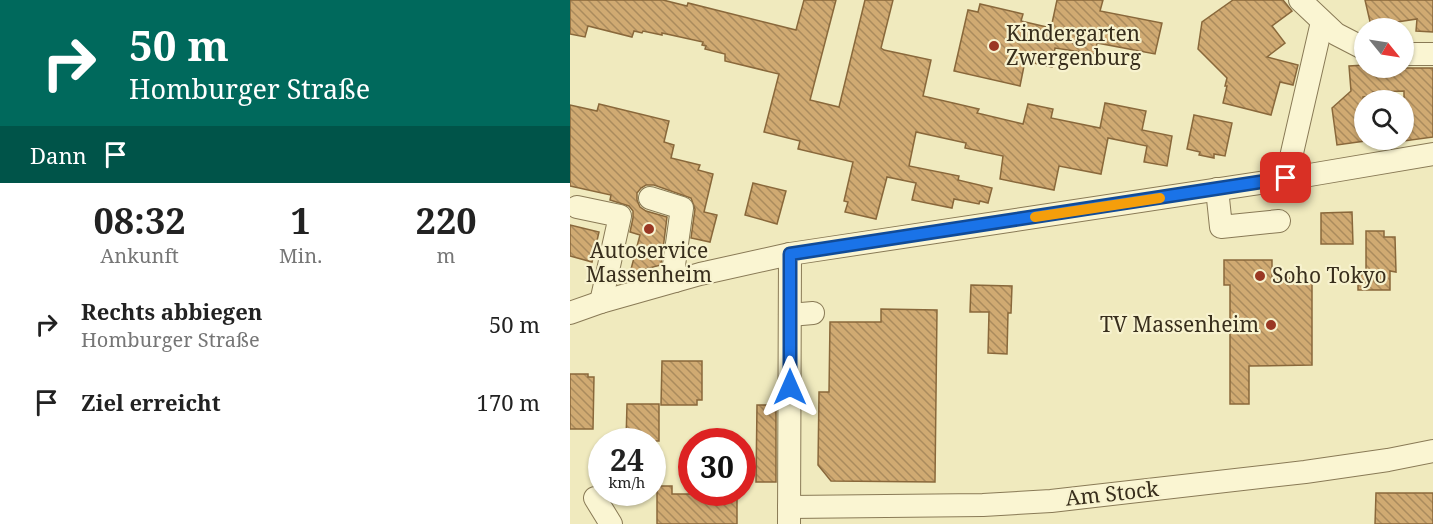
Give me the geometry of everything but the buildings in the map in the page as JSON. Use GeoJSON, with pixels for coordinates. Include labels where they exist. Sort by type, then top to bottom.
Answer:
{"type":"FeatureCollection","features":[{"type":"Feature","properties":{"kind":"street"},"geometry":{"type":"LineString","coordinates":[[1300,0],[1336,34],[1354,43]]}},
{"type":"Feature","properties":{"kind":"street"},"geometry":{"type":"LineString","coordinates":[[1286,178],[1322,22]]}},
{"type":"Feature","properties":{"kind":"street"},"geometry":{"type":"LineString","coordinates":[[1414,54],[1433,54]]}},
{"type":"Feature","properties":{"kind":"street"},"geometry":{"type":"LineString","coordinates":[[570,313],[675,281],[790,254],[1433,154]]}},
{"type":"Feature","properties":{"kind":"street"},"geometry":{"type":"LineString","coordinates":[[1217,189],[1221,227],[1279,220]]}},
{"type":"Feature","properties":{"kind":"street"},"geometry":{"type":"LineString","coordinates":[[651,198],[682,208],[674,265],[675,281]]}},
{"type":"Feature","properties":{"kind":"street"},"geometry":{"type":"LineString","coordinates":[[578,207],[620,216],[601,302]]}},
{"type":"Feature","properties":{"kind":"street","name":"Am Stock"},"geometry":{"type":"LineString","coordinates":[[790,254],[789,515],[1018,503],[1332,476],[1388,460],[1433,451]]}},
{"type":"Feature","properties":{"kind":"street"},"geometry":{"type":"LineString","coordinates":[[790,315],[813,313]]}},
{"type":"Feature","properties":{"kind":"street"},"geometry":{"type":"LineString","coordinates":[[600,506],[610,524]]}},
{"type":"Feature","properties":{"kind":"slow traffic"},"geometry":{"type":"LineString","coordinates":[[1035,217],[1160,198]]}},
{"type":"Feature","properties":{"kind":"place","name":"Kindergarten Zwergenburg"},"geometry":{"type":"Point","coordinates":[994,46]}},
{"type":"Feature","properties":{"kind":"place","name":"Autoservice Massenheim"},"geometry":{"type":"Point","coordinates":[649,229]}},
{"type":"Feature","properties":{"kind":"place","name":"Soho Tokyo"},"geometry":{"type":"Point","coordinates":[1260,276]}},
{"type":"Feature","properties":{"kind":"place","name":"TV Massenheim"},"geometry":{"type":"Point","coordinates":[1271,325]}},
{"type":"Feature","properties":{"kind":"route"},"geometry":{"type":"LineString","coordinates":[[790,387],[790,254],[1286,178]]}}]}
